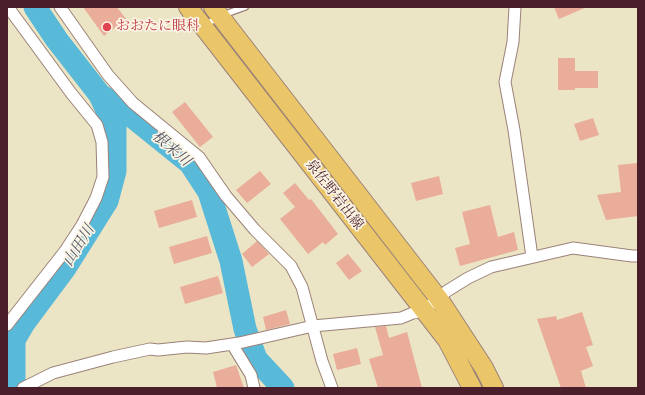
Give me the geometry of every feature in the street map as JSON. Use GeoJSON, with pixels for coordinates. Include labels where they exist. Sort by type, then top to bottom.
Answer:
{"type":"FeatureCollection","features":[{"type":"Feature","properties":{"kind":"main road","name":"泉佐野岩出線"},"geometry":{"type":"LineString","coordinates":[[188,7],[202,27],[447,340],[472,388]]}},
{"type":"Feature","properties":{"kind":"main road","name":"泉佐野岩出線"},"geometry":{"type":"LineString","coordinates":[[217,12],[438,299],[484,368],[494,388]]}},
{"type":"Feature","properties":{"kind":"street"},"geometry":{"type":"LineString","coordinates":[[7,325],[65,251],[82,226],[96,198],[103,177],[102,142],[97,125],[71,93],[8,7]]}},
{"type":"Feature","properties":{"kind":"street"},"geometry":{"type":"LineString","coordinates":[[60,7],[113,81],[133,103],[199,157],[226,196],[255,230],[291,266],[302,287],[322,361],[332,388]]}},
{"type":"Feature","properties":{"kind":"street"},"geometry":{"type":"LineString","coordinates":[[515,7],[513,42],[505,82],[514,130],[532,257]]}},
{"type":"Feature","properties":{"kind":"street"},"geometry":{"type":"LineString","coordinates":[[25,387],[54,373],[113,357],[150,349],[158,350],[187,347],[206,348],[313,326],[401,318],[423,310],[447,291],[468,278],[491,267],[574,248],[638,256]]}},
{"type":"Feature","properties":{"kind":"street"},"geometry":{"type":"LineString","coordinates":[[236,343],[251,375],[254,388]]}},
{"type":"Feature","properties":{"kind":"lane"},"geometry":{"type":"LineString","coordinates":[[202,27],[217,12],[245,7]]}},
{"type":"Feature","properties":{"kind":"building","name":"おおたに眼科"},"geometry":{"type":"Polygon","coordinates":[[[83,7],[117,7],[126,19],[104,36],[83,7]]]}},
{"type":"Feature","properties":{"kind":"building"},"geometry":{"type":"Polygon","coordinates":[[[554,7],[587,7],[559,19],[554,7]]]}},
{"type":"Feature","properties":{"kind":"building"},"geometry":{"type":"Polygon","coordinates":[[[558,58],[575,58],[575,71],[598,71],[598,88],[558,90],[558,58]]]}},
{"type":"Feature","properties":{"kind":"building"},"geometry":{"type":"Polygon","coordinates":[[[185,102],[213,137],[200,147],[172,112],[185,102]]]}},
{"type":"Feature","properties":{"kind":"building"},"geometry":{"type":"Polygon","coordinates":[[[593,118],[599,135],[580,141],[574,124],[593,118]]]}},
{"type":"Feature","properties":{"kind":"building"},"geometry":{"type":"Polygon","coordinates":[[[638,163],[638,216],[606,220],[597,195],[621,192],[618,165],[638,163]]]}},
{"type":"Feature","properties":{"kind":"building"},"geometry":{"type":"Polygon","coordinates":[[[260,171],[271,184],[247,203],[236,190],[260,171]]]}},
{"type":"Feature","properties":{"kind":"building"},"geometry":{"type":"Polygon","coordinates":[[[439,176],[443,194],[416,201],[411,183],[439,176]]]}},
{"type":"Feature","properties":{"kind":"building"},"geometry":{"type":"Polygon","coordinates":[[[295,183],[309,200],[311,199],[338,234],[325,245],[323,242],[308,254],[280,219],[295,207],[283,193],[295,183]]]}},
{"type":"Feature","properties":{"kind":"building"},"geometry":{"type":"Polygon","coordinates":[[[192,200],[197,217],[159,228],[154,211],[192,200]]]}},
{"type":"Feature","properties":{"kind":"building"},"geometry":{"type":"Polygon","coordinates":[[[490,205],[498,237],[514,232],[518,250],[460,266],[455,248],[470,244],[462,212],[490,205]]]}},
{"type":"Feature","properties":{"kind":"building"},"geometry":{"type":"Polygon","coordinates":[[[207,236],[212,253],[174,264],[169,247],[207,236]]]}},
{"type":"Feature","properties":{"kind":"building"},"geometry":{"type":"Polygon","coordinates":[[[257,241],[269,254],[252,267],[242,254],[257,241]]]}},
{"type":"Feature","properties":{"kind":"building"},"geometry":{"type":"Polygon","coordinates":[[[348,254],[362,271],[349,280],[336,263],[348,254]]]}},
{"type":"Feature","properties":{"kind":"building"},"geometry":{"type":"Polygon","coordinates":[[[218,276],[223,293],[185,304],[180,287],[218,276]]]}},
{"type":"Feature","properties":{"kind":"building"},"geometry":{"type":"Polygon","coordinates":[[[286,310],[290,324],[266,330],[263,317],[286,310]]]}},
{"type":"Feature","properties":{"kind":"building"},"geometry":{"type":"Polygon","coordinates":[[[582,312],[593,345],[586,347],[593,366],[581,371],[586,388],[561,388],[537,319],[556,316],[557,320],[582,312]]]}},
{"type":"Feature","properties":{"kind":"building"},"geometry":{"type":"Polygon","coordinates":[[[386,326],[389,338],[407,332],[422,388],[378,388],[369,359],[383,355],[375,327],[386,326]]]}},
{"type":"Feature","properties":{"kind":"building"},"geometry":{"type":"Polygon","coordinates":[[[357,348],[361,364],[337,370],[333,354],[357,348]]]}},
{"type":"Feature","properties":{"kind":"building"},"geometry":{"type":"Polygon","coordinates":[[[236,365],[244,388],[217,388],[213,372],[236,365]]]}},
{"type":"Feature","properties":{"kind":"waterway","name":"根来川"},"geometry":{"type":"LineString","coordinates":[[35,7],[57,40],[100,95],[128,113],[190,163],[209,192],[231,261],[245,329],[256,359],[283,388]]}},
{"type":"Feature","properties":{"kind":"waterway","name":"山田川"},"geometry":{"type":"LineString","coordinates":[[16,388],[14,381],[14,340],[24,323],[65,268],[107,201],[115,171],[115,127],[100,95]]}},
{"type":"Feature","properties":{"kind":"waterway","name":"山田川"},"geometry":{"type":"LineString","coordinates":[[7,346],[14,340]]}},
{"type":"Feature","properties":{"kind":"place","name":"おおたに眼科"},"geometry":{"type":"Point","coordinates":[107,27]}}]}
